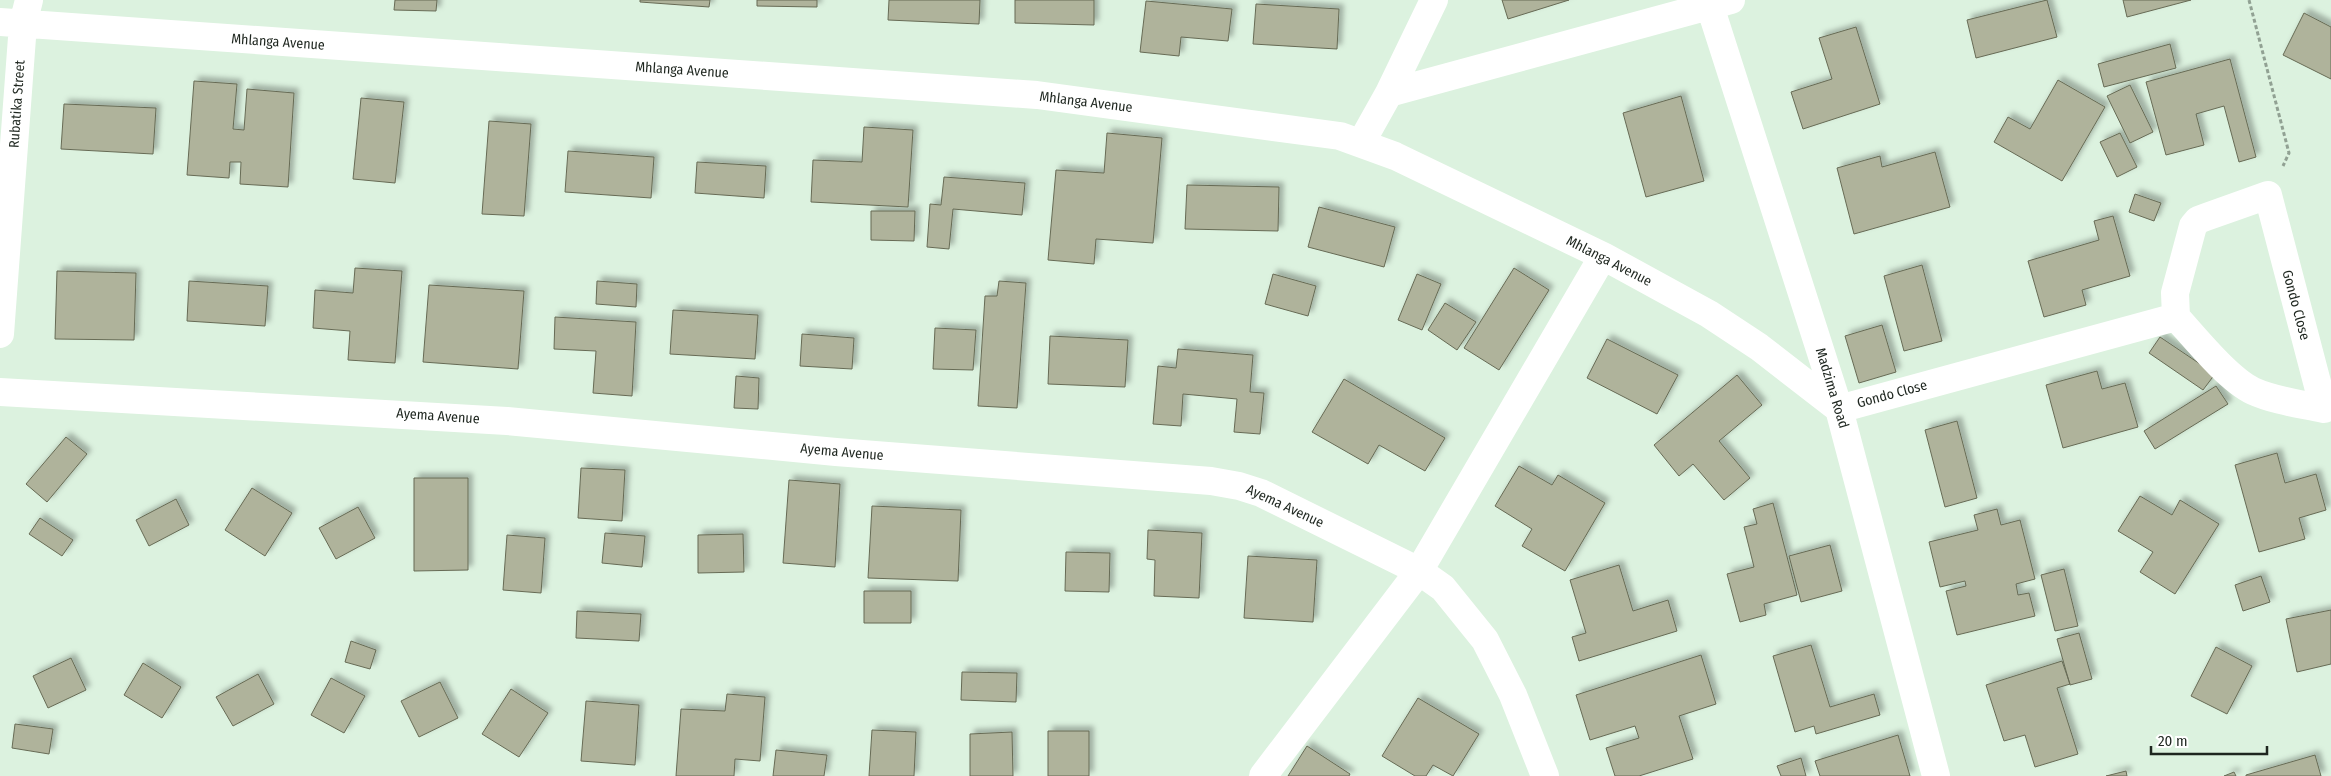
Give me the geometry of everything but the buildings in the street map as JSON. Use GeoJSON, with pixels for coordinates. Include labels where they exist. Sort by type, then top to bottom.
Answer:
{"type":"FeatureCollection","features":[{"type":"Feature","properties":{"kind":"street"},"geometry":{"type":"LineString","coordinates":[[1361,143],[1389,93],[1434,0]]}},
{"type":"Feature","properties":{"kind":"street"},"geometry":{"type":"LineString","coordinates":[[1389,93],[1716,2]]}},
{"type":"Feature","properties":{"kind":"street","name":"Madzima Road"},"geometry":{"type":"LineString","coordinates":[[1716,2],[1839,409],[1936,776]]}},
{"type":"Feature","properties":{"kind":"street","name":"Mhlanga Avenue"},"geometry":{"type":"LineString","coordinates":[[17,16],[1037,95],[1340,136],[1395,156],[1602,256],[1718,320],[1759,347],[1839,409]]}},
{"type":"Feature","properties":{"kind":"street","name":"Rubatika Street"},"geometry":{"type":"LineString","coordinates":[[0,334],[17,16]]}},
{"type":"Feature","properties":{"kind":"street"},"geometry":{"type":"LineString","coordinates":[[2176,317],[2175,293],[2193,226],[2198,220],[2268,196]]}},
{"type":"Feature","properties":{"kind":"street","name":"Gondo Close"},"geometry":{"type":"LineString","coordinates":[[1839,409],[2176,317],[2228,372],[2251,390],[2263,395],[2324,409],[2268,196]]}},
{"type":"Feature","properties":{"kind":"street"},"geometry":{"type":"LineString","coordinates":[[1262,776],[1419,571],[1602,256]]}},
{"type":"Feature","properties":{"kind":"street","name":"Ayema Avenue"},"geometry":{"type":"LineString","coordinates":[[0,392],[506,421],[836,452],[1211,481],[1239,486],[1261,493],[1419,571],[1444,588],[1485,640],[1513,695],[1545,776]]}},
{"type":"Feature","properties":{"kind":"path"},"geometry":{"type":"LineString","coordinates":[[2249,0],[2289,153],[2268,196]]}}]}
